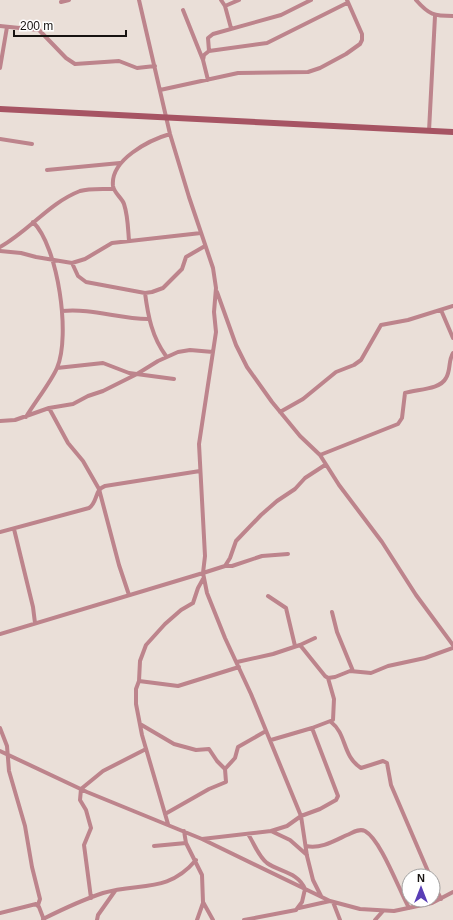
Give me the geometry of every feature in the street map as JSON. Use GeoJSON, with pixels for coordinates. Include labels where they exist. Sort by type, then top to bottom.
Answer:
{"type":"FeatureCollection","features":[{"type":"Feature","properties":{"kind":"street"},"geometry":{"type":"LineString","coordinates":[[61,2],[69,0]]}},
{"type":"Feature","properties":{"kind":"street"},"geometry":{"type":"LineString","coordinates":[[139,0],[170,134],[213,268],[216,288],[240,357],[280,412],[303,439],[320,455],[325,465],[382,542],[416,595],[453,646],[425,658],[388,666],[370,673],[353,671],[328,678]]}},
{"type":"Feature","properties":{"kind":"street"},"geometry":{"type":"LineString","coordinates":[[221,0],[225,6],[231,28]]}},
{"type":"Feature","properties":{"kind":"street"},"geometry":{"type":"LineString","coordinates":[[225,6],[239,0]]}},
{"type":"Feature","properties":{"kind":"street"},"geometry":{"type":"LineString","coordinates":[[209,51],[208,38],[218,32],[281,15],[311,0]]}},
{"type":"Feature","properties":{"kind":"street"},"geometry":{"type":"LineString","coordinates":[[416,0],[428,12],[435,16],[453,16]]}},
{"type":"Feature","properties":{"kind":"street"},"geometry":{"type":"LineString","coordinates":[[160,90],[229,74],[248,72],[308,72],[330,63],[357,47],[362,40],[362,34],[347,2],[267,43],[209,51],[204,55],[203,60]]}},
{"type":"Feature","properties":{"kind":"street"},"geometry":{"type":"LineString","coordinates":[[183,10],[203,60],[208,80]]}},
{"type":"Feature","properties":{"kind":"street"},"geometry":{"type":"LineString","coordinates":[[429,129],[435,16]]}},
{"type":"Feature","properties":{"kind":"street"},"geometry":{"type":"LineString","coordinates":[[0,26],[39,30],[66,58],[74,64],[119,61],[137,68],[155,66]]}},
{"type":"Feature","properties":{"kind":"street"},"geometry":{"type":"LineString","coordinates":[[0,68],[7,27]]}},
{"type":"Feature","properties":{"kind":"street"},"geometry":{"type":"LineString","coordinates":[[0,109],[167,118],[453,129]]}},
{"type":"Feature","properties":{"kind":"street"},"geometry":{"type":"LineString","coordinates":[[429,129],[453,132]]}},
{"type":"Feature","properties":{"kind":"street"},"geometry":{"type":"LineString","coordinates":[[129,241],[124,205],[114,189],[115,176],[120,164],[150,141],[170,134]]}},
{"type":"Feature","properties":{"kind":"street"},"geometry":{"type":"LineString","coordinates":[[0,139],[32,144]]}},
{"type":"Feature","properties":{"kind":"street"},"geometry":{"type":"LineString","coordinates":[[47,170],[120,164]]}},
{"type":"Feature","properties":{"kind":"street"},"geometry":{"type":"LineString","coordinates":[[0,247],[19,235],[48,209],[80,191],[114,189]]}},
{"type":"Feature","properties":{"kind":"street"},"geometry":{"type":"LineString","coordinates":[[26,417],[57,368],[63,337],[62,311],[51,258],[42,233],[33,222]]}},
{"type":"Feature","properties":{"kind":"street"},"geometry":{"type":"LineString","coordinates":[[0,251],[51,258],[72,263],[85,259],[112,242],[201,233]]}},
{"type":"Feature","properties":{"kind":"street"},"geometry":{"type":"LineString","coordinates":[[72,263],[78,276],[86,282],[145,293],[163,288],[182,269],[186,257],[205,246]]}},
{"type":"Feature","properties":{"kind":"street"},"geometry":{"type":"LineString","coordinates":[[216,288],[214,312],[216,332],[212,352],[204,419],[199,439],[205,556],[203,579],[225,638],[271,740],[301,816],[307,856],[314,880],[321,896]]}},
{"type":"Feature","properties":{"kind":"street"},"geometry":{"type":"LineString","coordinates":[[145,293],[148,319],[153,333],[166,356]]}},
{"type":"Feature","properties":{"kind":"street"},"geometry":{"type":"LineString","coordinates":[[280,412],[303,399],[336,372],[354,365],[361,360],[381,325],[408,320],[453,306]]}},
{"type":"Feature","properties":{"kind":"street"},"geometry":{"type":"LineString","coordinates":[[62,311],[79,309],[111,315],[148,319]]}},
{"type":"Feature","properties":{"kind":"street"},"geometry":{"type":"LineString","coordinates":[[441,310],[453,338]]}},
{"type":"Feature","properties":{"kind":"street"},"geometry":{"type":"LineString","coordinates":[[0,421],[26,417],[49,408],[73,404],[137,374],[166,356],[183,351],[212,352]]}},
{"type":"Feature","properties":{"kind":"street"},"geometry":{"type":"LineString","coordinates":[[320,455],[398,424],[402,418],[405,393],[437,386],[443,382],[448,373],[450,360],[453,353]]}},
{"type":"Feature","properties":{"kind":"street"},"geometry":{"type":"LineString","coordinates":[[57,368],[98,363],[108,364],[125,372],[174,378]]}},
{"type":"Feature","properties":{"kind":"street"},"geometry":{"type":"LineString","coordinates":[[49,408],[68,443],[87,466],[99,489],[119,565],[129,595]]}},
{"type":"Feature","properties":{"kind":"street"},"geometry":{"type":"LineString","coordinates":[[225,566],[230,558],[236,541],[261,515],[277,501],[295,489],[305,478],[325,465]]}},
{"type":"Feature","properties":{"kind":"street"},"geometry":{"type":"LineString","coordinates":[[0,532],[89,508],[94,504],[99,489],[105,486],[200,471]]}},
{"type":"Feature","properties":{"kind":"street"},"geometry":{"type":"LineString","coordinates":[[14,529],[33,607],[35,623]]}},
{"type":"Feature","properties":{"kind":"street"},"geometry":{"type":"LineString","coordinates":[[0,634],[225,566],[232,566],[262,556],[288,554]]}},
{"type":"Feature","properties":{"kind":"street"},"geometry":{"type":"LineString","coordinates":[[168,824],[146,749],[135,693],[139,681],[140,661],[146,645],[165,624],[181,610],[193,603],[203,579]]}},
{"type":"Feature","properties":{"kind":"street"},"geometry":{"type":"LineString","coordinates":[[268,596],[286,608],[295,646]]}},
{"type":"Feature","properties":{"kind":"street"},"geometry":{"type":"LineString","coordinates":[[332,612],[340,640],[353,671]]}},
{"type":"Feature","properties":{"kind":"street"},"geometry":{"type":"LineString","coordinates":[[237,662],[273,654],[300,645],[315,638]]}},
{"type":"Feature","properties":{"kind":"street"},"geometry":{"type":"LineString","coordinates":[[271,740],[331,722],[334,717],[334,700],[328,678],[309,658],[300,645]]}},
{"type":"Feature","properties":{"kind":"street"},"geometry":{"type":"LineString","coordinates":[[139,681],[178,686],[239,667]]}},
{"type":"Feature","properties":{"kind":"street"},"geometry":{"type":"LineString","coordinates":[[331,722],[336,726],[349,756],[355,764],[361,768],[385,761],[387,763],[391,785],[427,868]]}},
{"type":"Feature","properties":{"kind":"street"},"geometry":{"type":"LineString","coordinates":[[140,724],[174,744],[196,750],[209,749],[217,761],[225,769],[226,782],[209,789],[165,814]]}},
{"type":"Feature","properties":{"kind":"street"},"geometry":{"type":"LineString","coordinates":[[0,728],[8,755],[9,772],[25,826],[32,868],[40,898],[38,905],[44,919],[68,906],[116,890],[166,883],[178,876],[196,860]]}},
{"type":"Feature","properties":{"kind":"street"},"geometry":{"type":"LineString","coordinates":[[202,839],[271,832],[287,826],[301,816],[320,809],[336,800],[338,796],[312,728]]}},
{"type":"Feature","properties":{"kind":"street"},"geometry":{"type":"LineString","coordinates":[[225,769],[236,756],[238,747],[266,731]]}},
{"type":"Feature","properties":{"kind":"street"},"geometry":{"type":"LineString","coordinates":[[91,898],[84,845],[90,828],[86,810],[80,800],[82,790],[103,771],[146,749]]}},
{"type":"Feature","properties":{"kind":"street"},"geometry":{"type":"LineString","coordinates":[[0,750],[82,790],[202,839],[332,902],[360,909],[383,911],[409,908]]}},
{"type":"Feature","properties":{"kind":"street"},"geometry":{"type":"LineString","coordinates":[[306,846],[317,848],[358,830],[366,832],[373,840],[390,868],[401,893]]}},
{"type":"Feature","properties":{"kind":"street"},"geometry":{"type":"LineString","coordinates":[[184,831],[186,843],[196,860],[202,875],[203,902],[197,920]]}},
{"type":"Feature","properties":{"kind":"street"},"geometry":{"type":"LineString","coordinates":[[271,832],[290,840],[307,856]]}},
{"type":"Feature","properties":{"kind":"street"},"geometry":{"type":"LineString","coordinates":[[248,834],[263,859],[298,878],[305,889],[302,902],[298,908]]}},
{"type":"Feature","properties":{"kind":"street"},"geometry":{"type":"LineString","coordinates":[[154,846],[186,843]]}},
{"type":"Feature","properties":{"kind":"street"},"geometry":{"type":"LineString","coordinates":[[98,920],[98,915],[116,890]]}},
{"type":"Feature","properties":{"kind":"street"},"geometry":{"type":"LineString","coordinates":[[441,899],[453,892]]}},
{"type":"Feature","properties":{"kind":"street"},"geometry":{"type":"LineString","coordinates":[[203,902],[213,920]]}},
{"type":"Feature","properties":{"kind":"street"},"geometry":{"type":"LineString","coordinates":[[244,920],[332,902]]}},
{"type":"Feature","properties":{"kind":"street"},"geometry":{"type":"LineString","coordinates":[[332,902],[340,920]]}},
{"type":"Feature","properties":{"kind":"street"},"geometry":{"type":"LineString","coordinates":[[0,913],[32,904],[38,905]]}},
{"type":"Feature","properties":{"kind":"street"},"geometry":{"type":"LineString","coordinates":[[375,920],[383,911]]}}]}
